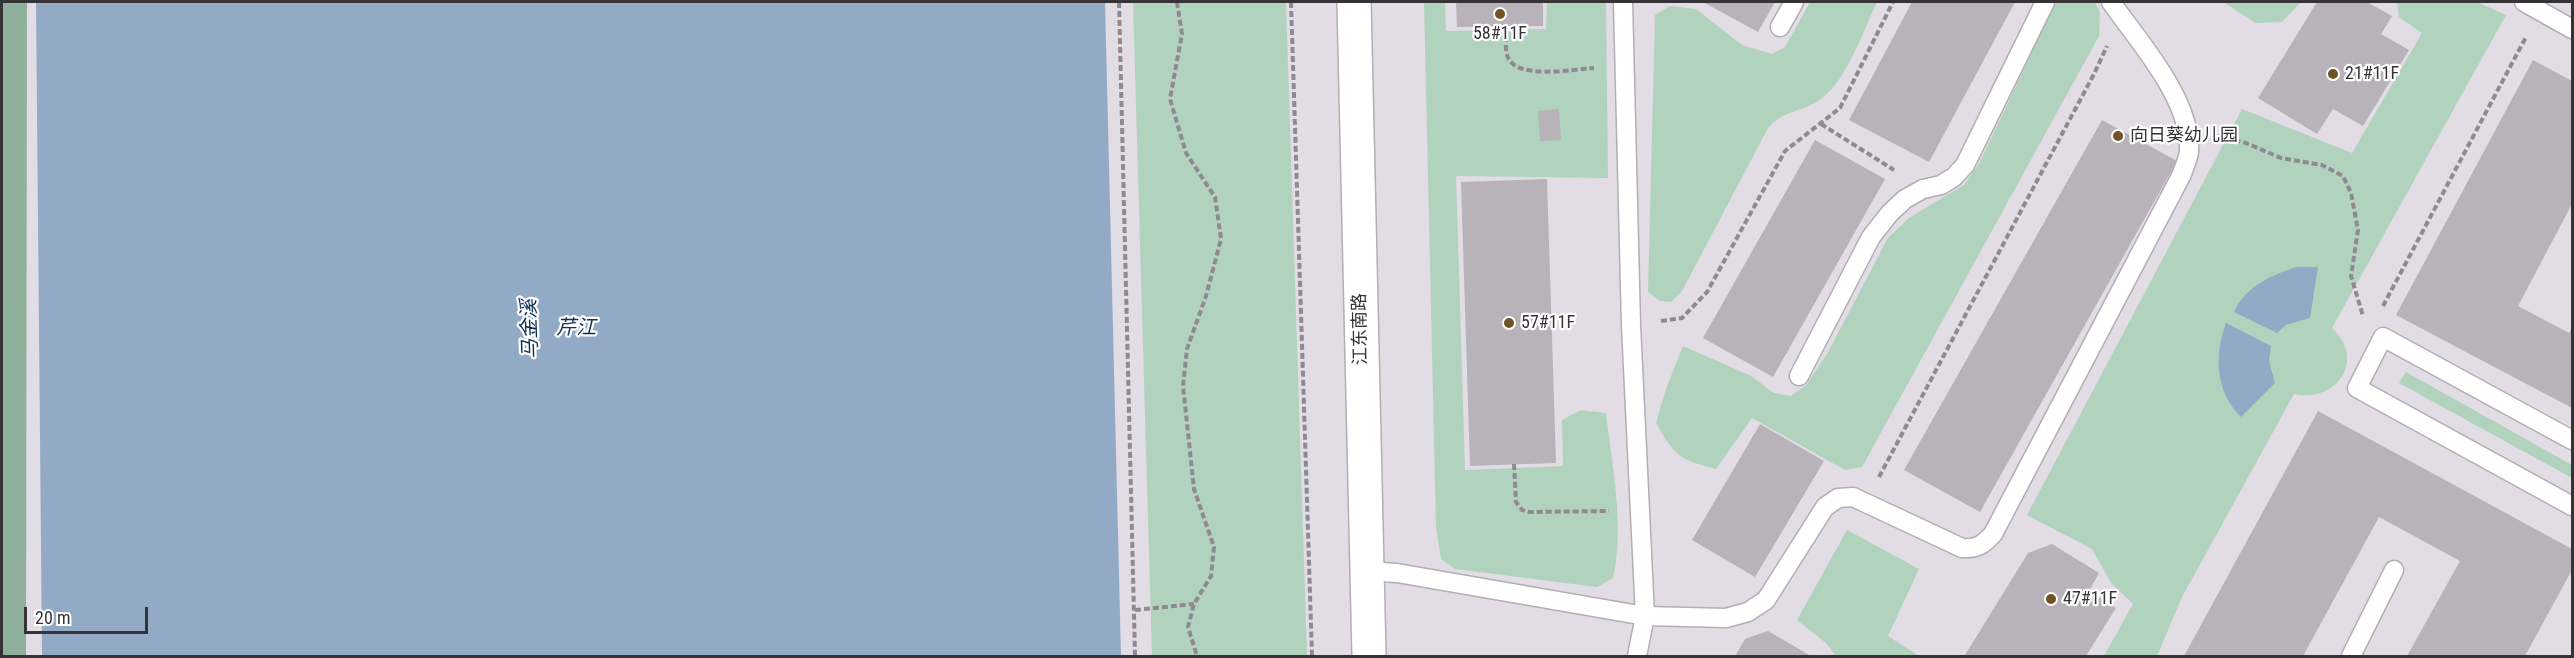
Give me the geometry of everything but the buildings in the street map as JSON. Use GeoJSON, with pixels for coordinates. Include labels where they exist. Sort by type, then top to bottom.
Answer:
{"type":"FeatureCollection","features":[{"type":"Feature","properties":{"kind":"street","name":"江东南路"},"geometry":{"type":"LineString","coordinates":[[1354,2],[1369,657]]}},
{"type":"Feature","properties":{"kind":"lane"},"geometry":{"type":"LineString","coordinates":[[1623,2],[1631,325],[1645,616],[1636,657]]}},
{"type":"Feature","properties":{"kind":"lane"},"geometry":{"type":"LineString","coordinates":[[1780,27],[1794,2]]}},
{"type":"Feature","properties":{"kind":"lane"},"geometry":{"type":"LineString","coordinates":[[1799,376],[1871,237],[1890,213],[1905,199],[1923,189],[1941,185],[1954,177],[1965,165],[2045,2]]}},
{"type":"Feature","properties":{"kind":"lane"},"geometry":{"type":"LineString","coordinates":[[2532,6],[2572,29]]}},
{"type":"Feature","properties":{"kind":"lane"},"geometry":{"type":"LineString","coordinates":[[1367,571],[1397,573],[1645,616],[1726,618],[1749,612],[1766,600],[1825,507],[1838,498],[1853,497],[1962,548],[1975,549],[1984,544],[2000,520],[2182,174],[2189,153],[2187,129],[2173,92],[2116,8]]}},
{"type":"Feature","properties":{"kind":"lane"},"geometry":{"type":"LineString","coordinates":[[2572,440],[2383,337],[2357,388],[2572,506]]}},
{"type":"Feature","properties":{"kind":"lane"},"geometry":{"type":"LineString","coordinates":[[2350,657],[2394,570]]}},
{"type":"Feature","properties":{"kind":"path"},"geometry":{"type":"LineString","coordinates":[[1119,2],[1136,657]]}},
{"type":"Feature","properties":{"kind":"path"},"geometry":{"type":"LineString","coordinates":[[1177,2],[1182,34],[1170,99],[1186,153],[1215,197],[1221,239],[1206,296],[1187,350],[1183,386],[1194,489],[1214,547],[1211,576],[1194,604],[1188,627],[1197,657]]}},
{"type":"Feature","properties":{"kind":"path"},"geometry":{"type":"LineString","coordinates":[[1291,2],[1312,657]]}},
{"type":"Feature","properties":{"kind":"path"},"geometry":{"type":"LineString","coordinates":[[1631,325],[1682,318],[1707,292],[1785,151],[1801,136],[1821,124],[1840,108],[1893,2]]}},
{"type":"Feature","properties":{"kind":"path"},"geometry":{"type":"LineString","coordinates":[[2383,337],[2382,309],[2532,6]]}},
{"type":"Feature","properties":{"kind":"path"},"geometry":{"type":"LineString","coordinates":[[1865,503],[2094,74],[2116,8]]}},
{"type":"Feature","properties":{"kind":"path"},"geometry":{"type":"LineString","coordinates":[[1506,27],[1507,56],[1515,67],[1527,72],[1625,67]]}},
{"type":"Feature","properties":{"kind":"path"},"geometry":{"type":"LineString","coordinates":[[1821,124],[1923,189]]}},
{"type":"Feature","properties":{"kind":"path"},"geometry":{"type":"LineString","coordinates":[[2187,129],[2246,143],[2281,158],[2322,165],[2343,176],[2351,193],[2358,230],[2351,276],[2361,311],[2369,327],[2383,337]]}},
{"type":"Feature","properties":{"kind":"path"},"geometry":{"type":"LineString","coordinates":[[1514,464],[1516,501],[1522,510],[1529,512],[1640,511]]}},
{"type":"Feature","properties":{"kind":"path"},"geometry":{"type":"LineString","coordinates":[[1135,609],[1194,604]]}},
{"type":"Feature","properties":{"kind":"green space"},"geometry":{"type":"Polygon","coordinates":[[[2,2],[27,2],[26,656],[2,656],[2,2]]]}},
{"type":"Feature","properties":{"kind":"green space"},"geometry":{"type":"Polygon","coordinates":[[[1133,2],[1286,2],[1307,656],[1152,656],[1133,2]]]}},
{"type":"Feature","properties":{"kind":"green space"},"geometry":{"type":"Polygon","coordinates":[[[1424,2],[1445,2],[1446,31],[1546,29],[1547,2],[1606,2],[1608,178],[1456,176],[1465,470],[1563,466],[1562,420],[1581,410],[1606,413],[1616,496],[1618,538],[1613,578],[1597,587],[1455,569],[1441,559],[1436,527],[1424,2]]]}},
{"type":"Feature","properties":{"kind":"green space"},"geometry":{"type":"Polygon","coordinates":[[[1810,2],[1877,2],[1839,80],[1821,99],[1780,117],[1768,128],[1682,291],[1671,302],[1660,301],[1648,292],[1655,15],[1670,6],[1696,9],[1742,45],[1772,54],[1785,47],[1810,2]]]}},
{"type":"Feature","properties":{"kind":"green space"},"geometry":{"type":"Polygon","coordinates":[[[2056,2],[2095,2],[2100,13],[2099,36],[1862,467],[1845,470],[1752,418],[1716,469],[1694,463],[1674,450],[1656,423],[1666,389],[1683,346],[1751,376],[1774,393],[1791,396],[1806,385],[1827,354],[1888,238],[1909,218],[1964,185],[1979,164],[2056,2]]]}},
{"type":"Feature","properties":{"kind":"green space"},"geometry":{"type":"Polygon","coordinates":[[[2223,2],[2301,2],[2282,22],[2256,23],[2223,2]]]}},
{"type":"Feature","properties":{"kind":"green space"},"geometry":{"type":"Polygon","coordinates":[[[2397,2],[2477,2],[2506,15],[2332,328],[2342,340],[2347,353],[2347,365],[2342,376],[2323,392],[2310,395],[2294,394],[2182,597],[2157,656],[2104,656],[2133,604],[2111,583],[2092,549],[2027,515],[2242,109],[2352,153],[2422,33],[2399,17],[2397,2]]]}},
{"type":"Feature","properties":{"kind":"green space"},"geometry":{"type":"Polygon","coordinates":[[[2406,372],[2572,465],[2572,478],[2399,383],[2406,372]]]}},
{"type":"Feature","properties":{"kind":"green space"},"geometry":{"type":"Polygon","coordinates":[[[1847,530],[1919,569],[1888,636],[1919,656],[1836,656],[1826,643],[1797,620],[1847,530]]]}},
{"type":"Feature","properties":{"kind":"water","name":"芹江"},"geometry":{"type":"Polygon","coordinates":[[[36,2],[1105,2],[1121,656],[42,656],[36,2]]]}},
{"type":"Feature","properties":{"kind":"water"},"geometry":{"type":"Polygon","coordinates":[[[2296,267],[2318,267],[2310,318],[2286,325],[2277,333],[2234,312],[2245,295],[2260,283],[2296,267]]]}},
{"type":"Feature","properties":{"kind":"water"},"geometry":{"type":"Polygon","coordinates":[[[2226,323],[2271,346],[2269,361],[2275,383],[2241,417],[2226,396],[2219,373],[2220,348],[2226,323]]]}},
{"type":"Feature","properties":{"kind":"place","name":"58#11F"},"geometry":{"type":"Point","coordinates":[1500,14]}},
{"type":"Feature","properties":{"kind":"place","name":"21#11F"},"geometry":{"type":"Point","coordinates":[2333,74]}},
{"type":"Feature","properties":{"kind":"place","name":"向日葵幼儿园"},"geometry":{"type":"Point","coordinates":[2118,136]}},
{"type":"Feature","properties":{"kind":"place","name":"57#11F"},"geometry":{"type":"Point","coordinates":[1509,323]}},
{"type":"Feature","properties":{"kind":"place","name":"47#11F"},"geometry":{"type":"Point","coordinates":[2051,599]}},
{"type":"Feature","properties":{"kind":"water label","name":"马金溪"},"geometry":{"type":"Point","coordinates":[531,329]}}]}
